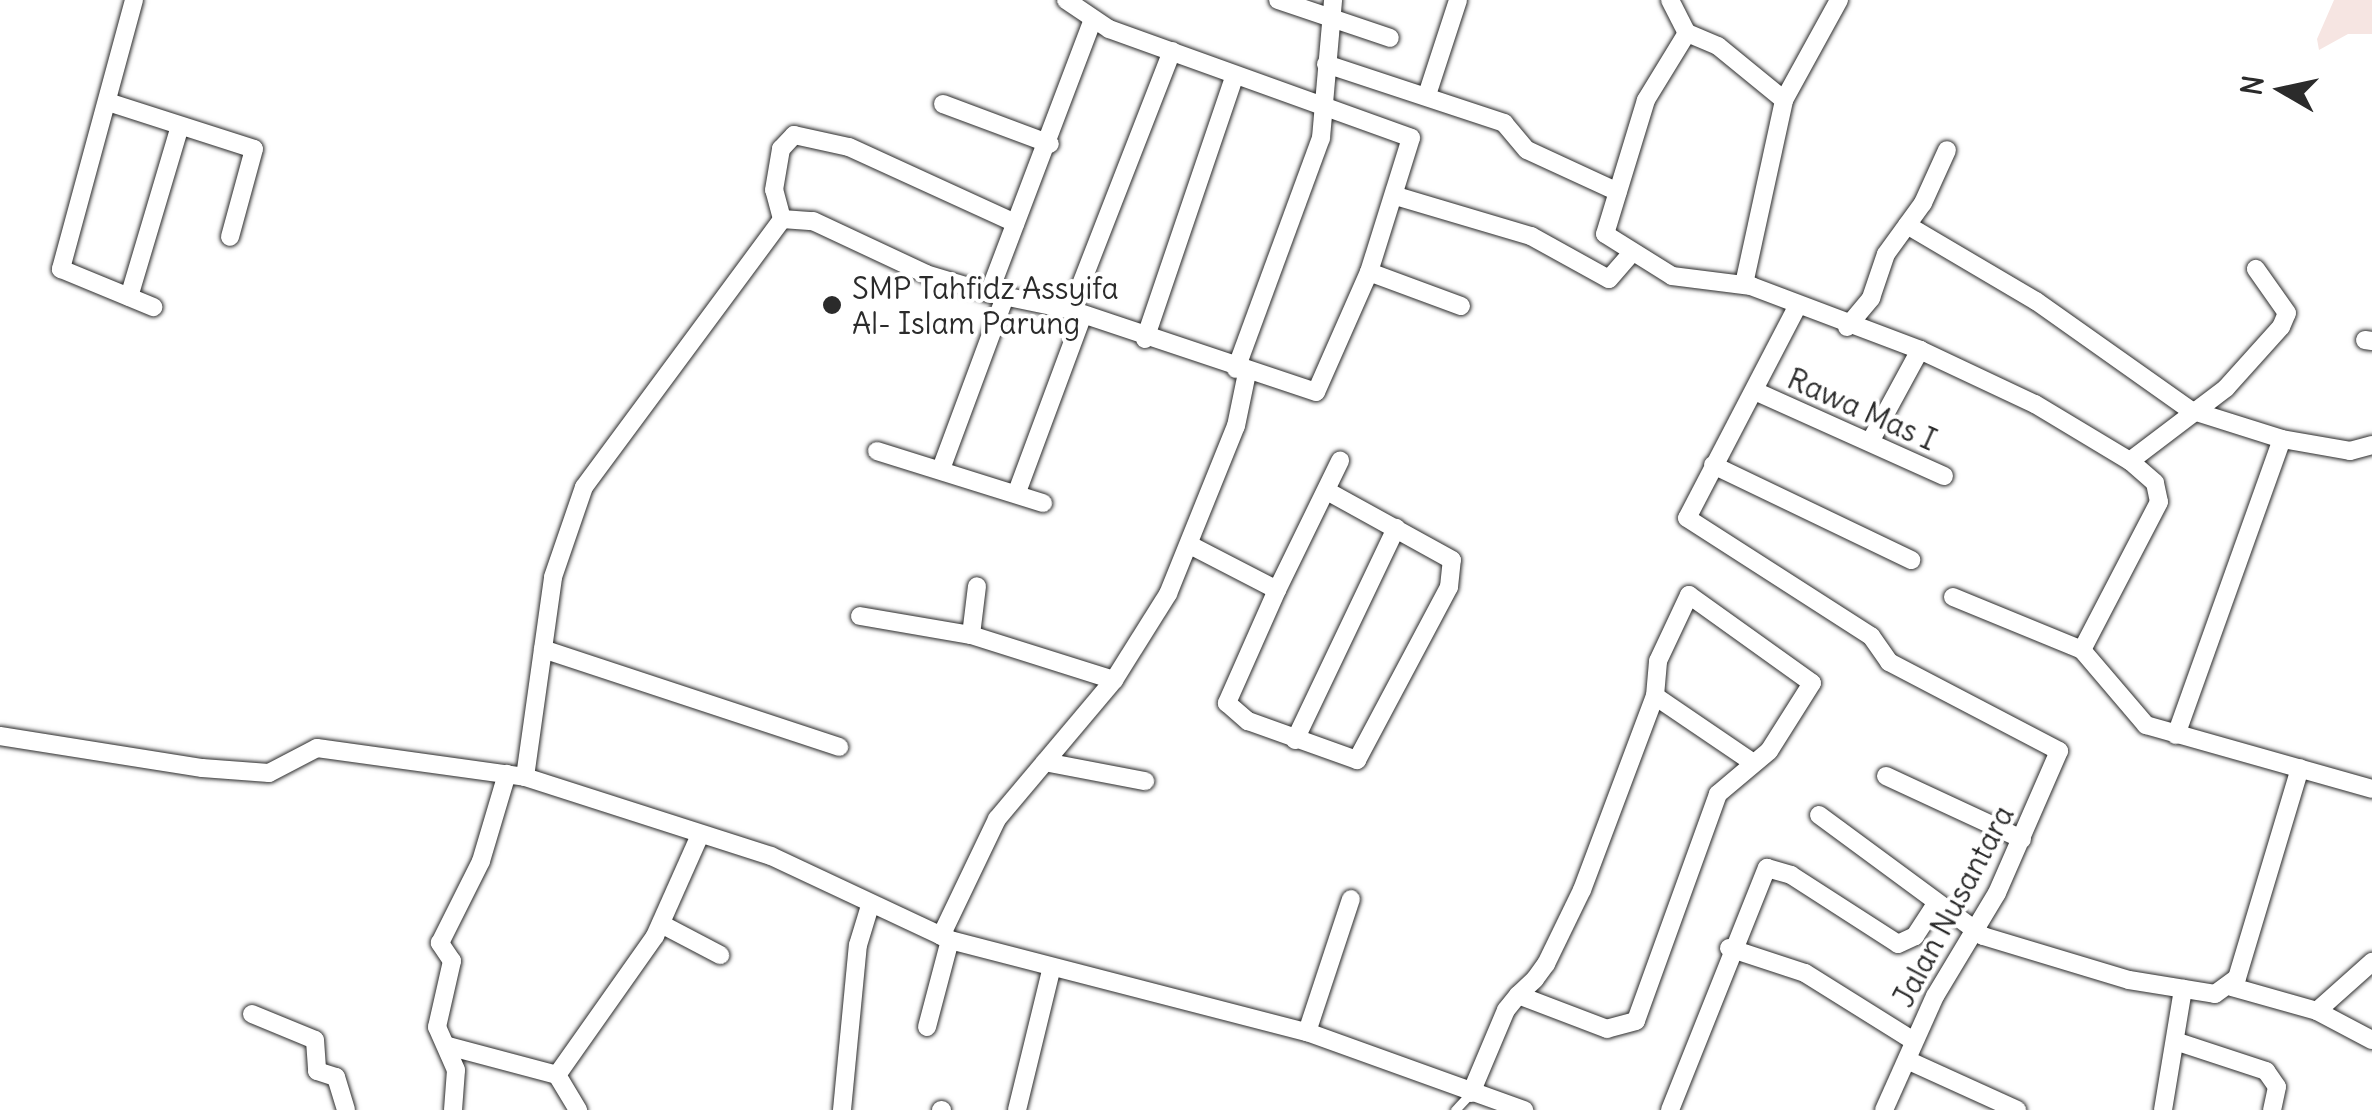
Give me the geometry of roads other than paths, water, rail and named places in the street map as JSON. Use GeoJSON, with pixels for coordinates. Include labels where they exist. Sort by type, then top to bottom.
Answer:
{"type":"FeatureCollection","features":[{"type":"Feature","properties":{"kind":"street"},"geometry":{"type":"LineString","coordinates":[[134,0],[111,104],[60,270],[153,307]]}},
{"type":"Feature","properties":{"kind":"street"},"geometry":{"type":"LineString","coordinates":[[782,219],[813,221],[926,274],[1077,312],[1144,339],[1316,392],[1369,272],[1396,196],[1411,138],[1234,78],[1092,22],[1066,0]]}},
{"type":"Feature","properties":{"kind":"street"},"geometry":{"type":"LineString","coordinates":[[1278,0],[1329,8],[1390,38]]}},
{"type":"Feature","properties":{"kind":"street"},"geometry":{"type":"LineString","coordinates":[[1427,95],[1458,0]]}},
{"type":"Feature","properties":{"kind":"street"},"geometry":{"type":"LineString","coordinates":[[1670,0],[1687,33],[1718,46],[1784,100]]}},
{"type":"Feature","properties":{"kind":"street"},"geometry":{"type":"LineString","coordinates":[[1744,284],[1784,100],[1839,0]]}},
{"type":"Feature","properties":{"kind":"street"},"geometry":{"type":"LineString","coordinates":[[926,1027],[945,938],[997,819],[1114,680],[1190,545],[1242,371],[1310,181],[1326,110],[1329,8]]}},
{"type":"Feature","properties":{"kind":"street"},"geometry":{"type":"LineString","coordinates":[[942,469],[997,294],[1015,222],[1050,144],[1092,22]]}},
{"type":"Feature","properties":{"kind":"street"},"geometry":{"type":"LineString","coordinates":[[1687,33],[1646,100],[1605,234],[1630,256],[1672,276],[1744,284],[1847,327],[1920,350],[2035,404],[2130,462],[2155,484],[2159,502],[2082,650]]}},
{"type":"Feature","properties":{"kind":"street"},"geometry":{"type":"LineString","coordinates":[[1017,492],[1077,312],[1172,51]]}},
{"type":"Feature","properties":{"kind":"street"},"geometry":{"type":"LineString","coordinates":[[1326,64],[1427,95],[1516,129],[1527,150],[1618,192]]}},
{"type":"Feature","properties":{"kind":"street"},"geometry":{"type":"LineString","coordinates":[[1144,339],[1234,78]]}},
{"type":"Feature","properties":{"kind":"street"},"geometry":{"type":"LineString","coordinates":[[111,104],[255,151],[230,238]]}},
{"type":"Feature","properties":{"kind":"street"},"geometry":{"type":"LineString","coordinates":[[943,104],[1050,144]]}},
{"type":"Feature","properties":{"kind":"street"},"geometry":{"type":"LineString","coordinates":[[129,298],[180,126]]}},
{"type":"Feature","properties":{"kind":"street"},"geometry":{"type":"LineString","coordinates":[[782,219],[774,190],[781,149],[794,135],[849,147],[1015,222]]}},
{"type":"Feature","properties":{"kind":"street"},"geometry":{"type":"LineString","coordinates":[[1847,327],[1947,150]]}},
{"type":"Feature","properties":{"kind":"street"},"geometry":{"type":"LineString","coordinates":[[1396,196],[1530,236],[1609,279],[1630,256]]}},
{"type":"Feature","properties":{"kind":"street"},"geometry":{"type":"LineString","coordinates":[[454,1110],[456,1070],[437,1027],[452,961],[440,942],[481,861],[516,776],[543,649],[553,577],[584,487],[782,219]]}},
{"type":"Feature","properties":{"kind":"street"},"geometry":{"type":"LineString","coordinates":[[1907,225],[2036,301],[2190,410],[2282,438],[2350,452],[2372,445]]}},
{"type":"Feature","properties":{"kind":"street"},"geometry":{"type":"LineString","coordinates":[[2130,462],[2190,410],[2226,388],[2284,320],[2256,269]]}},
{"type":"Feature","properties":{"kind":"street"},"geometry":{"type":"LineString","coordinates":[[1369,272],[1460,306]]}},
{"type":"Feature","properties":{"kind":"street","name":"Jalan Nusantara"},"geometry":{"type":"LineString","coordinates":[[1798,305],[1757,392],[1686,518],[1872,636],[1889,662],[2055,744],[2058,760],[2022,840],[1914,1040],[1884,1110]]}},
{"type":"Feature","properties":{"kind":"street"},"geometry":{"type":"LineString","coordinates":[[1870,442],[1920,350]]}},
{"type":"Feature","properties":{"kind":"street","name":"Rawa Mas I"},"geometry":{"type":"LineString","coordinates":[[1757,392],[1944,476]]}},
{"type":"Feature","properties":{"kind":"street"},"geometry":{"type":"LineString","coordinates":[[2176,735],[2282,438]]}},
{"type":"Feature","properties":{"kind":"street"},"geometry":{"type":"LineString","coordinates":[[877,451],[1043,503]]}},
{"type":"Feature","properties":{"kind":"street"},"geometry":{"type":"LineString","coordinates":[[1326,491],[1445,551],[1449,587],[1368,752],[1347,761],[1235,714],[1227,703],[1340,461]]}},
{"type":"Feature","properties":{"kind":"street"},"geometry":{"type":"LineString","coordinates":[[1713,465],[1910,560]]}},
{"type":"Feature","properties":{"kind":"street"},"geometry":{"type":"LineString","coordinates":[[1295,740],[1396,528]]}},
{"type":"Feature","properties":{"kind":"street"},"geometry":{"type":"LineString","coordinates":[[1190,545],[1277,590]]}},
{"type":"Feature","properties":{"kind":"street"},"geometry":{"type":"LineString","coordinates":[[971,635],[977,586]]}},
{"type":"Feature","properties":{"kind":"street"},"geometry":{"type":"LineString","coordinates":[[1471,1093],[1518,995],[1559,942],[1655,696],[1658,661],[1689,595],[1812,683],[1786,728],[1718,794],[1636,1021],[1607,1029],[1518,995]]}},
{"type":"Feature","properties":{"kind":"street"},"geometry":{"type":"LineString","coordinates":[[1953,597],[2082,650],[2134,718],[2176,735],[2372,789]]}},
{"type":"Feature","properties":{"kind":"street"},"geometry":{"type":"LineString","coordinates":[[860,616],[971,635],[1114,680]]}},
{"type":"Feature","properties":{"kind":"street"},"geometry":{"type":"LineString","coordinates":[[543,649],[839,747]]}},
{"type":"Feature","properties":{"kind":"street"},"geometry":{"type":"LineString","coordinates":[[1655,696],[1752,762]]}},
{"type":"Feature","properties":{"kind":"street"},"geometry":{"type":"LineString","coordinates":[[0,736],[222,770],[272,772],[316,748],[516,776],[796,866],[869,909],[945,938],[1051,970],[1308,1032],[1524,1110]]}},
{"type":"Feature","properties":{"kind":"street"},"geometry":{"type":"LineString","coordinates":[[1045,762],[1145,782]]}},
{"type":"Feature","properties":{"kind":"street"},"geometry":{"type":"LineString","coordinates":[[2232,987],[2300,768]]}},
{"type":"Feature","properties":{"kind":"street"},"geometry":{"type":"LineString","coordinates":[[1886,776],[2022,840]]}},
{"type":"Feature","properties":{"kind":"street"},"geometry":{"type":"LineString","coordinates":[[1819,815],[1934,907],[1973,932],[2183,989],[2214,994],[2232,987],[2317,1011],[2372,1040]]}},
{"type":"Feature","properties":{"kind":"street"},"geometry":{"type":"LineString","coordinates":[[557,1075],[661,924],[700,835]]}},
{"type":"Feature","properties":{"kind":"street"},"geometry":{"type":"LineString","coordinates":[[1670,1110],[1729,948],[1770,867],[1898,944],[1915,936],[1934,907]]}},
{"type":"Feature","properties":{"kind":"street"},"geometry":{"type":"LineString","coordinates":[[1308,1032],[1351,900]]}},
{"type":"Feature","properties":{"kind":"street"},"geometry":{"type":"LineString","coordinates":[[842,1110],[858,945],[869,909]]}},
{"type":"Feature","properties":{"kind":"street"},"geometry":{"type":"LineString","coordinates":[[661,924],[720,955]]}},
{"type":"Feature","properties":{"kind":"street"},"geometry":{"type":"LineString","coordinates":[[1729,948],[1805,973],[1914,1040]]}},
{"type":"Feature","properties":{"kind":"street"},"geometry":{"type":"LineString","coordinates":[[2317,1011],[2372,962]]}},
{"type":"Feature","properties":{"kind":"street"},"geometry":{"type":"LineString","coordinates":[[1016,1110],[1051,970]]}},
{"type":"Feature","properties":{"kind":"street"},"geometry":{"type":"LineString","coordinates":[[2163,1110],[2183,989]]}},
{"type":"Feature","properties":{"kind":"street"},"geometry":{"type":"LineString","coordinates":[[252,1014],[315,1040],[316,1070],[336,1076],[346,1110]]}},
{"type":"Feature","properties":{"kind":"street"},"geometry":{"type":"LineString","coordinates":[[2175,1041],[2266,1072],[2277,1087],[2272,1110]]}},
{"type":"Feature","properties":{"kind":"street"},"geometry":{"type":"LineString","coordinates":[[448,1046],[539,1064],[557,1075],[578,1110]]}},
{"type":"Feature","properties":{"kind":"street"},"geometry":{"type":"LineString","coordinates":[[1907,1060],[2016,1110]]}},
{"type":"Feature","properties":{"kind":"lane"},"geometry":{"type":"LineString","coordinates":[[1456,1110],[1471,1093]]}},
{"type":"Feature","properties":{"kind":"place","name":"SMP Tahfidz Assyifa Al- Islam Parung"},"geometry":{"type":"Point","coordinates":[832,305]}}]}
